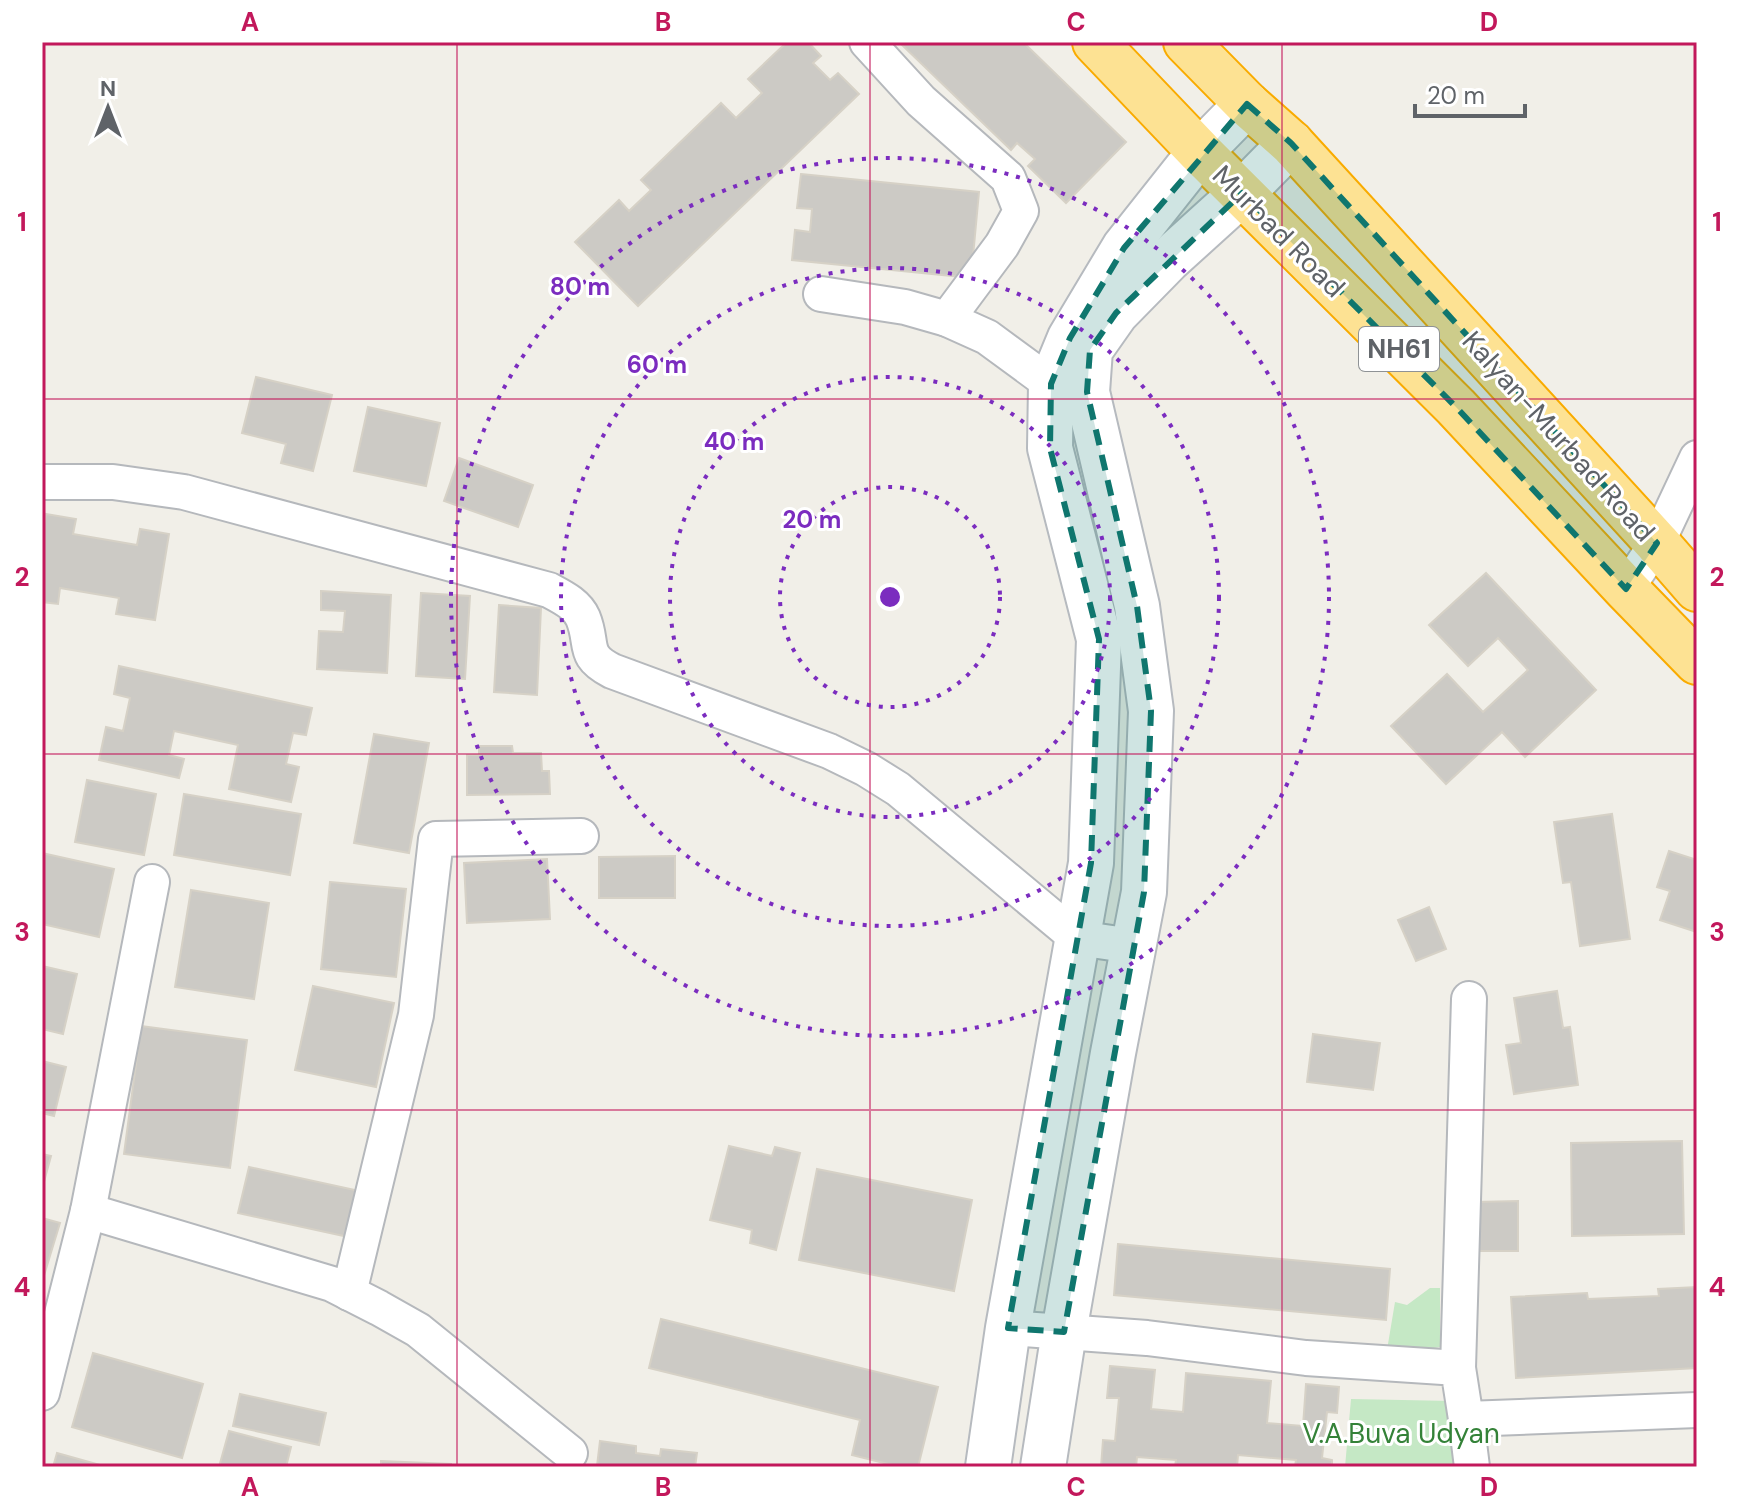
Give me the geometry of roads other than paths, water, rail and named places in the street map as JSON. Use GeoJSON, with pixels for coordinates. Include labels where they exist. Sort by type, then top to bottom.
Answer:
{"type":"FeatureCollection","features":[{"type":"Feature","properties":{"kind":"highway","name":"Murbad Road"},"geometry":{"type":"LineString","coordinates":[[1095,42],[1200,152],[1456,407],[1697,662]]}},
{"type":"Feature","properties":{"kind":"highway","name":"Kalyan-Murbad Road"},"geometry":{"type":"LineString","coordinates":[[1186,42],[1291,143],[1697,589]]}},
{"type":"Feature","properties":{"kind":"main road"},"geometry":{"type":"LineString","coordinates":[[988,1467],[1008,1328],[1091,863],[1099,639],[1050,448],[1051,384],[1070,338],[1124,248],[1200,152],[1247,104]]}},
{"type":"Feature","properties":{"kind":"main road"},"geometry":{"type":"LineString","coordinates":[[1043,1467],[1064,1332],[1144,892],[1151,711],[1137,606],[1087,392],[1090,350],[1116,313],[1291,143]]}},
{"type":"Feature","properties":{"kind":"main road"},"geometry":{"type":"LineString","coordinates":[[1078,557],[1123,545]]}},
{"type":"Feature","properties":{"kind":"street"},"geometry":{"type":"LineString","coordinates":[[867,42],[921,101],[1008,178],[1021,211],[1002,245],[947,319]]}},
{"type":"Feature","properties":{"kind":"street"},"geometry":{"type":"LineString","coordinates":[[821,294],[905,307],[947,319],[987,337],[1051,384]]}},
{"type":"Feature","properties":{"kind":"street"},"geometry":{"type":"LineString","coordinates":[[1626,589],[1657,543],[1697,458]]}},
{"type":"Feature","properties":{"kind":"street"},"geometry":{"type":"LineString","coordinates":[[42,482],[113,482],[184,492],[549,590],[570,601],[583,616],[591,655],[600,664],[829,751],[866,769],[898,789],[1077,938],[1133,946]]}},
{"type":"Feature","properties":{"kind":"street"},"geometry":{"type":"LineString","coordinates":[[349,1293],[416,1015],[436,839],[581,836]]}},
{"type":"Feature","properties":{"kind":"street"},"geometry":{"type":"LineString","coordinates":[[42,1393],[88,1211],[152,882]]}},
{"type":"Feature","properties":{"kind":"street"},"geometry":{"type":"LineString","coordinates":[[1469,999],[1458,1368],[1472,1467]]}},
{"type":"Feature","properties":{"kind":"street"},"geometry":{"type":"LineString","coordinates":[[88,1211],[332,1284],[418,1330],[570,1453]]}},
{"type":"Feature","properties":{"kind":"street"},"geometry":{"type":"LineString","coordinates":[[1008,1328],[1147,1338],[1306,1358],[1458,1368]]}},
{"type":"Feature","properties":{"kind":"street"},"geometry":{"type":"LineString","coordinates":[[1466,1419],[1697,1410]]}},
{"type":"Feature","properties":{"kind":"park label","name":"V.A.Buva Udyan"},"geometry":{"type":"Point","coordinates":[1401,1433]}}]}
